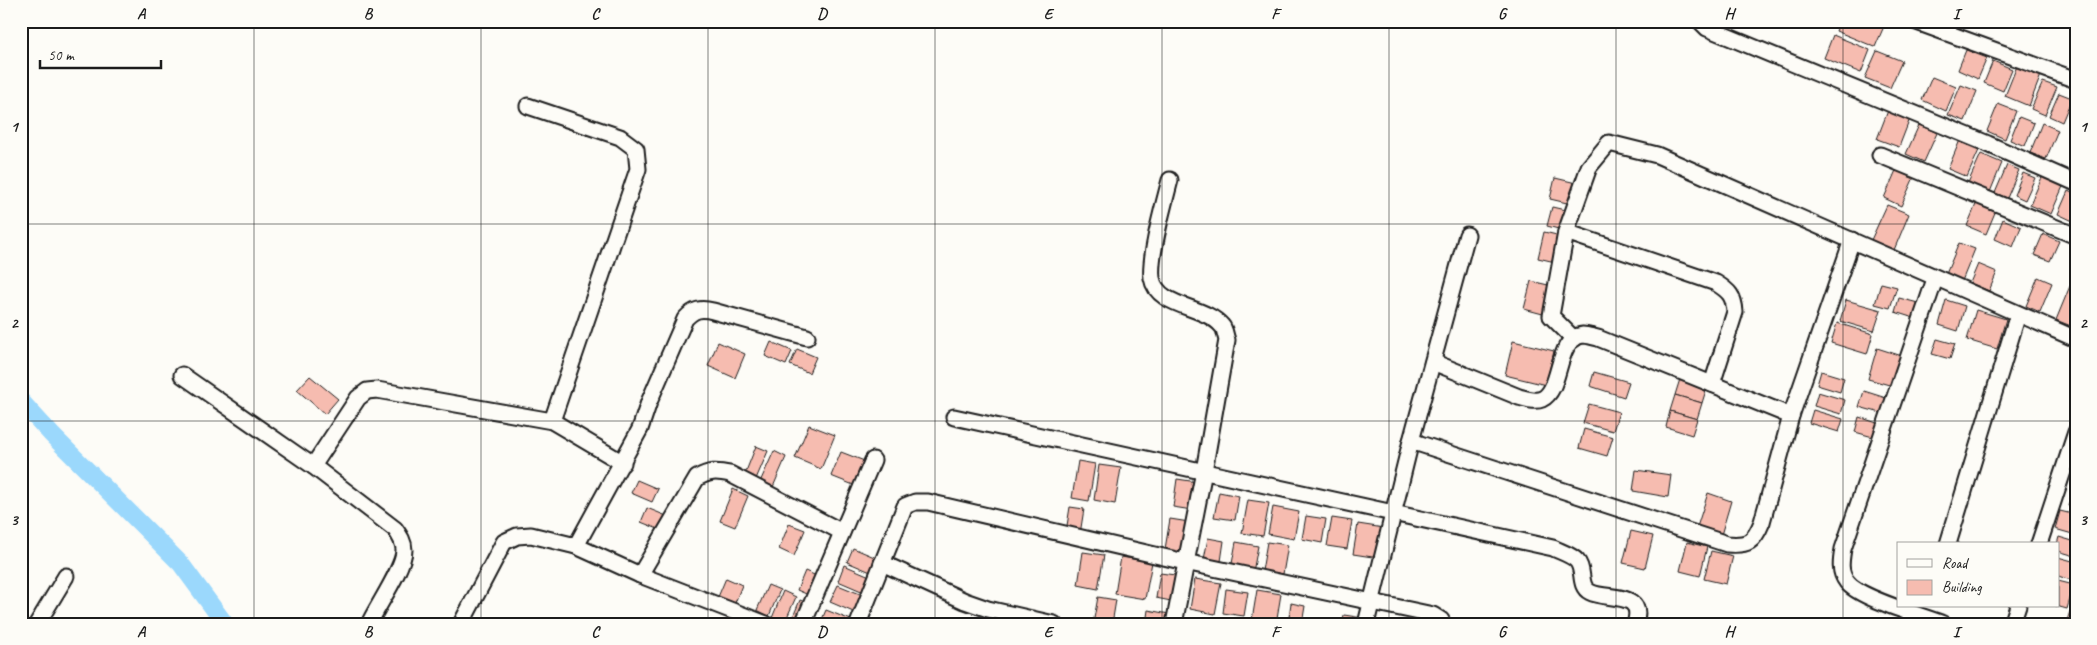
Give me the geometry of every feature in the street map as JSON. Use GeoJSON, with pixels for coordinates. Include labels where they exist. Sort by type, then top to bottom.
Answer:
{"type":"FeatureCollection","features":[{"type":"Feature","properties":{"kind":"street"},"geometry":{"type":"LineString","coordinates":[[1700,21],[1707,28],[1988,144],[2076,183]]}},
{"type":"Feature","properties":{"kind":"street"},"geometry":{"type":"LineString","coordinates":[[1914,21],[2076,80]]}},
{"type":"Feature","properties":{"kind":"street"},"geometry":{"type":"LineString","coordinates":[[528,106],[620,137],[636,149],[638,158],[638,169],[552,420]]}},
{"type":"Feature","properties":{"kind":"street"},"geometry":{"type":"LineString","coordinates":[[1574,338],[1551,316],[1566,232],[1589,167],[1609,142],[1657,155],[1852,240],[1935,279],[2076,339]]}},
{"type":"Feature","properties":{"kind":"street"},"geometry":{"type":"LineString","coordinates":[[1880,155],[2076,236]]}},
{"type":"Feature","properties":{"kind":"street"},"geometry":{"type":"LineString","coordinates":[[1170,180],[1152,262],[1152,277],[1155,288],[1164,297],[1216,319],[1223,327],[1226,340],[1204,472],[1174,624]]}},
{"type":"Feature","properties":{"kind":"street"},"geometry":{"type":"LineString","coordinates":[[1566,232],[1716,283],[1729,291],[1734,301],[1735,312],[1712,384]]}},
{"type":"Feature","properties":{"kind":"street"},"geometry":{"type":"LineString","coordinates":[[1366,624],[1411,441],[1468,235]]}},
{"type":"Feature","properties":{"kind":"street"},"geometry":{"type":"LineString","coordinates":[[1411,441],[1727,544],[1741,545],[1756,536],[1762,522],[1791,416],[1852,240]]}},
{"type":"Feature","properties":{"kind":"street"},"geometry":{"type":"LineString","coordinates":[[1897,604],[1864,595],[1847,583],[1840,566],[1842,549],[1935,279]]}},
{"type":"Feature","properties":{"kind":"street"},"geometry":{"type":"LineString","coordinates":[[576,546],[640,429],[685,319],[692,311],[703,309],[714,311],[807,337]]}},
{"type":"Feature","properties":{"kind":"street"},"geometry":{"type":"LineString","coordinates":[[1949,542],[2018,314]]}},
{"type":"Feature","properties":{"kind":"street"},"geometry":{"type":"LineString","coordinates":[[1433,362],[1519,397],[1532,400],[1542,398],[1550,391],[1566,348],[1574,338],[1582,335],[1598,338],[1791,416]]}},
{"type":"Feature","properties":{"kind":"street"},"geometry":{"type":"LineString","coordinates":[[182,375],[313,466],[395,529],[403,541],[404,551],[401,563],[373,622]]}},
{"type":"Feature","properties":{"kind":"street"},"geometry":{"type":"LineString","coordinates":[[313,466],[358,398],[367,391],[385,392],[552,420],[623,463]]}},
{"type":"Feature","properties":{"kind":"street"},"geometry":{"type":"LineString","coordinates":[[954,417],[1553,548],[1576,560],[1580,566],[1586,590],[1594,594],[1624,598],[1633,603],[1636,612],[1635,624]]}},
{"type":"Feature","properties":{"kind":"street"},"geometry":{"type":"LineString","coordinates":[[2040,542],[2076,432]]}},
{"type":"Feature","properties":{"kind":"street"},"geometry":{"type":"LineString","coordinates":[[803,624],[873,460]]}},
{"type":"Feature","properties":{"kind":"street"},"geometry":{"type":"LineString","coordinates":[[640,574],[697,478],[707,472],[717,471],[730,474],[842,532]]}},
{"type":"Feature","properties":{"kind":"street"},"geometry":{"type":"LineString","coordinates":[[858,624],[906,506],[915,502],[928,502],[1185,562],[1433,615],[1441,620],[1443,624]]}},
{"type":"Feature","properties":{"kind":"street"},"geometry":{"type":"LineString","coordinates":[[461,624],[504,542],[517,536],[531,535],[576,546],[744,620],[766,624]]}},
{"type":"Feature","properties":{"kind":"street"},"geometry":{"type":"LineString","coordinates":[[882,563],[988,610],[1036,622],[1054,624]]}},
{"type":"Feature","properties":{"kind":"street"},"geometry":{"type":"LineString","coordinates":[[37,624],[66,576]]}},
{"type":"Feature","properties":{"kind":"street"},"geometry":{"type":"LineString","coordinates":[[1913,608],[1928,612],[1943,624]]}},
{"type":"Feature","properties":{"kind":"street"},"geometry":{"type":"LineString","coordinates":[[2012,624],[2017,608]]}},
{"type":"Feature","properties":{"kind":"building"},"geometry":{"type":"Polygon","coordinates":[[[1840,21],[1878,21],[1885,24],[1875,47],[1836,31],[1840,21]]]}},
{"type":"Feature","properties":{"kind":"building"},"geometry":{"type":"Polygon","coordinates":[[[1833,35],[1870,50],[1861,73],[1824,58],[1833,35]]]}},
{"type":"Feature","properties":{"kind":"building"},"geometry":{"type":"Polygon","coordinates":[[[1966,50],[1987,58],[1978,79],[1958,70],[1966,50]]]}},
{"type":"Feature","properties":{"kind":"building"},"geometry":{"type":"Polygon","coordinates":[[[1877,51],[1902,61],[1890,88],[1865,78],[1877,51]]]}},
{"type":"Feature","properties":{"kind":"building"},"geometry":{"type":"Polygon","coordinates":[[[1993,61],[2012,69],[2003,91],[1984,83],[1993,61]]]}},
{"type":"Feature","properties":{"kind":"building"},"geometry":{"type":"Polygon","coordinates":[[[2017,66],[2041,75],[2029,106],[2005,96],[2017,66]]]}},
{"type":"Feature","properties":{"kind":"building"},"geometry":{"type":"Polygon","coordinates":[[[1932,77],[1956,87],[1946,111],[1922,100],[1932,77]]]}},
{"type":"Feature","properties":{"kind":"building"},"geometry":{"type":"Polygon","coordinates":[[[2043,82],[2057,87],[2045,115],[2031,109],[2043,82]]]}},
{"type":"Feature","properties":{"kind":"building"},"geometry":{"type":"Polygon","coordinates":[[[1961,85],[1977,91],[1965,121],[1948,115],[1961,85]]]}},
{"type":"Feature","properties":{"kind":"building"},"geometry":{"type":"Polygon","coordinates":[[[2059,93],[2072,98],[2062,122],[2049,116],[2059,93]]]}},
{"type":"Feature","properties":{"kind":"building"},"geometry":{"type":"Polygon","coordinates":[[[1998,104],[2016,111],[2005,139],[1987,131],[1998,104]]]}},
{"type":"Feature","properties":{"kind":"building"},"geometry":{"type":"Polygon","coordinates":[[[2076,106],[2076,127],[2068,124],[2076,106]]]}},
{"type":"Feature","properties":{"kind":"building"},"geometry":{"type":"Polygon","coordinates":[[[1889,108],[1911,116],[1899,147],[1877,139],[1889,108]]]}},
{"type":"Feature","properties":{"kind":"building"},"geometry":{"type":"Polygon","coordinates":[[[2019,117],[2034,123],[2025,146],[2010,140],[2019,117]]]}},
{"type":"Feature","properties":{"kind":"building"},"geometry":{"type":"Polygon","coordinates":[[[2042,123],[2058,130],[2046,159],[2030,153],[2042,123]]]}},
{"type":"Feature","properties":{"kind":"building"},"geometry":{"type":"Polygon","coordinates":[[[1919,125],[1937,133],[1924,162],[1906,154],[1919,125]]]}},
{"type":"Feature","properties":{"kind":"building"},"geometry":{"type":"Polygon","coordinates":[[[1960,140],[1980,148],[1967,177],[1948,169],[1960,140]]]}},
{"type":"Feature","properties":{"kind":"building"},"geometry":{"type":"Polygon","coordinates":[[[1981,154],[2002,163],[1990,192],[1968,183],[1981,154]]]}},
{"type":"Feature","properties":{"kind":"building"},"geometry":{"type":"Polygon","coordinates":[[[2007,165],[2019,170],[2007,198],[1995,193],[2007,165]]]}},
{"type":"Feature","properties":{"kind":"building"},"geometry":{"type":"Polygon","coordinates":[[[1897,168],[1915,175],[1901,206],[1884,198],[1897,168]]]}},
{"type":"Feature","properties":{"kind":"building"},"geometry":{"type":"Polygon","coordinates":[[[2023,173],[2035,178],[2025,200],[2014,195],[2023,173]]]}},
{"type":"Feature","properties":{"kind":"building"},"geometry":{"type":"Polygon","coordinates":[[[2043,175],[2064,184],[2051,214],[2030,205],[2043,175]]]}},
{"type":"Feature","properties":{"kind":"building"},"geometry":{"type":"Polygon","coordinates":[[[1555,178],[1589,186],[1584,207],[1550,199],[1555,178]]]}},
{"type":"Feature","properties":{"kind":"building"},"geometry":{"type":"Polygon","coordinates":[[[2068,191],[2076,195],[2075,222],[2058,214],[2068,191]]]}},
{"type":"Feature","properties":{"kind":"building"},"geometry":{"type":"Polygon","coordinates":[[[1977,202],[1996,210],[1986,234],[1967,226],[1977,202]]]}},
{"type":"Feature","properties":{"kind":"building"},"geometry":{"type":"Polygon","coordinates":[[[1887,205],[1909,214],[1894,250],[1871,240],[1887,205]]]}},
{"type":"Feature","properties":{"kind":"building"},"geometry":{"type":"Polygon","coordinates":[[[1552,207],[1578,213],[1574,233],[1547,226],[1552,207]]]}},
{"type":"Feature","properties":{"kind":"building"},"geometry":{"type":"Polygon","coordinates":[[[2003,219],[2021,227],[2013,247],[1995,239],[2003,219]]]}},
{"type":"Feature","properties":{"kind":"building"},"geometry":{"type":"Polygon","coordinates":[[[1544,232],[1574,239],[1568,265],[1538,258],[1544,232]]]}},
{"type":"Feature","properties":{"kind":"building"},"geometry":{"type":"Polygon","coordinates":[[[2043,234],[2059,241],[2050,261],[2034,255],[2043,234]]]}},
{"type":"Feature","properties":{"kind":"building"},"geometry":{"type":"Polygon","coordinates":[[[1959,243],[1975,249],[1962,281],[1946,274],[1959,243]]]}},
{"type":"Feature","properties":{"kind":"building"},"geometry":{"type":"Polygon","coordinates":[[[1978,264],[1997,272],[1989,291],[1970,283],[1978,264]]]}},
{"type":"Feature","properties":{"kind":"building"},"geometry":{"type":"Polygon","coordinates":[[[2038,277],[2052,283],[2040,312],[2026,306],[2038,277]]]}},
{"type":"Feature","properties":{"kind":"building"},"geometry":{"type":"Polygon","coordinates":[[[1531,281],[1561,288],[1554,317],[1524,309],[1531,281]]]}},
{"type":"Feature","properties":{"kind":"building"},"geometry":{"type":"Polygon","coordinates":[[[1881,283],[1897,287],[1890,308],[1875,304],[1881,283]]]}},
{"type":"Feature","properties":{"kind":"building"},"geometry":{"type":"Polygon","coordinates":[[[2070,286],[2076,289],[2076,328],[2056,320],[2070,286]]]}},
{"type":"Feature","properties":{"kind":"building"},"geometry":{"type":"Polygon","coordinates":[[[1899,298],[1922,304],[1917,319],[1895,312],[1899,298]]]}},
{"type":"Feature","properties":{"kind":"building"},"geometry":{"type":"Polygon","coordinates":[[[1846,300],[1881,310],[1874,331],[1840,321],[1846,300]]]}},
{"type":"Feature","properties":{"kind":"building"},"geometry":{"type":"Polygon","coordinates":[[[1946,300],[1965,306],[1958,331],[1939,325],[1946,300]]]}},
{"type":"Feature","properties":{"kind":"building"},"geometry":{"type":"Polygon","coordinates":[[[1976,310],[2006,319],[1997,349],[1967,340],[1976,310]]]}},
{"type":"Feature","properties":{"kind":"building"},"geometry":{"type":"Polygon","coordinates":[[[1837,323],[1873,334],[1867,354],[1831,343],[1837,323]]]}},
{"type":"Feature","properties":{"kind":"building"},"geometry":{"type":"Polygon","coordinates":[[[1937,339],[1955,344],[1950,359],[1932,354],[1937,339]]]}},
{"type":"Feature","properties":{"kind":"building"},"geometry":{"type":"Polygon","coordinates":[[[1513,341],[1554,351],[1546,385],[1505,375],[1513,341]]]}},
{"type":"Feature","properties":{"kind":"building"},"geometry":{"type":"Polygon","coordinates":[[[718,342],[745,354],[735,378],[708,366],[718,342]]]}},
{"type":"Feature","properties":{"kind":"building"},"geometry":{"type":"Polygon","coordinates":[[[771,342],[792,351],[786,365],[765,356],[771,342]]]}},
{"type":"Feature","properties":{"kind":"building"},"geometry":{"type":"Polygon","coordinates":[[[1877,348],[1902,356],[1893,386],[1868,379],[1877,348]]]}},
{"type":"Feature","properties":{"kind":"building"},"geometry":{"type":"Polygon","coordinates":[[[797,349],[816,357],[809,373],[790,365],[797,349]]]}},
{"type":"Feature","properties":{"kind":"building"},"geometry":{"type":"Polygon","coordinates":[[[1821,371],[1844,378],[1840,392],[1817,385],[1821,371]]]}},
{"type":"Feature","properties":{"kind":"building"},"geometry":{"type":"Polygon","coordinates":[[[1594,372],[1629,382],[1624,397],[1590,386],[1594,372]]]}},
{"type":"Feature","properties":{"kind":"building"},"geometry":{"type":"Polygon","coordinates":[[[310,376],[338,399],[325,414],[297,390],[310,376]]]}},
{"type":"Feature","properties":{"kind":"building"},"geometry":{"type":"Polygon","coordinates":[[[1680,379],[1707,387],[1702,403],[1675,395],[1680,379]]]}},
{"type":"Feature","properties":{"kind":"building"},"geometry":{"type":"Polygon","coordinates":[[[1864,391],[1886,398],[1881,413],[1859,407],[1864,391]]]}},
{"type":"Feature","properties":{"kind":"building"},"geometry":{"type":"Polygon","coordinates":[[[1818,392],[1845,400],[1841,414],[1814,406],[1818,392]]]}},
{"type":"Feature","properties":{"kind":"building"},"geometry":{"type":"Polygon","coordinates":[[[1675,395],[1702,403],[1697,419],[1670,411],[1675,395]]]}},
{"type":"Feature","properties":{"kind":"building"},"geometry":{"type":"Polygon","coordinates":[[[1589,404],[1619,412],[1613,431],[1583,423],[1589,404]]]}},
{"type":"Feature","properties":{"kind":"building"},"geometry":{"type":"Polygon","coordinates":[[[1813,410],[1843,419],[1839,432],[1809,423],[1813,410]]]}},
{"type":"Feature","properties":{"kind":"building"},"geometry":{"type":"Polygon","coordinates":[[[1670,411],[1697,419],[1692,435],[1666,427],[1670,411]]]}},
{"type":"Feature","properties":{"kind":"building"},"geometry":{"type":"Polygon","coordinates":[[[1859,417],[1877,423],[1873,437],[1855,432],[1859,417]]]}},
{"type":"Feature","properties":{"kind":"building"},"geometry":{"type":"Polygon","coordinates":[[[809,425],[835,435],[821,469],[795,458],[809,425]]]}},
{"type":"Feature","properties":{"kind":"building"},"geometry":{"type":"Polygon","coordinates":[[[1584,429],[1613,437],[1607,456],[1579,448],[1584,429]]]}},
{"type":"Feature","properties":{"kind":"building"},"geometry":{"type":"Polygon","coordinates":[[[756,446],[768,451],[756,479],[745,474],[756,446]]]}},
{"type":"Feature","properties":{"kind":"building"},"geometry":{"type":"Polygon","coordinates":[[[774,451],[786,457],[773,487],[760,482],[774,451]]]}},
{"type":"Feature","properties":{"kind":"building"},"geometry":{"type":"Polygon","coordinates":[[[841,452],[867,462],[856,486],[831,476],[841,452]]]}},
{"type":"Feature","properties":{"kind":"building"},"geometry":{"type":"Polygon","coordinates":[[[1078,461],[1095,464],[1089,501],[1072,498],[1078,461]]]}},
{"type":"Feature","properties":{"kind":"building"},"geometry":{"type":"Polygon","coordinates":[[[1099,465],[1121,468],[1115,504],[1094,500],[1099,465]]]}},
{"type":"Feature","properties":{"kind":"building"},"geometry":{"type":"Polygon","coordinates":[[[1636,470],[1671,475],[1668,497],[1633,491],[1636,470]]]}},
{"type":"Feature","properties":{"kind":"building"},"geometry":{"type":"Polygon","coordinates":[[[1177,479],[1197,482],[1192,510],[1173,507],[1177,479]]]}},
{"type":"Feature","properties":{"kind":"building"},"geometry":{"type":"Polygon","coordinates":[[[2076,479],[2076,509],[2068,506],[2076,479]]]}},
{"type":"Feature","properties":{"kind":"building"},"geometry":{"type":"Polygon","coordinates":[[[637,480],[658,489],[652,502],[631,493],[637,480]]]}},
{"type":"Feature","properties":{"kind":"building"},"geometry":{"type":"Polygon","coordinates":[[[733,489],[748,496],[735,527],[720,521],[733,489]]]}},
{"type":"Feature","properties":{"kind":"building"},"geometry":{"type":"Polygon","coordinates":[[[1219,492],[1239,496],[1235,520],[1214,517],[1219,492]]]}},
{"type":"Feature","properties":{"kind":"building"},"geometry":{"type":"Polygon","coordinates":[[[1708,493],[1731,501],[1721,535],[1697,527],[1708,493]]]}},
{"type":"Feature","properties":{"kind":"building"},"geometry":{"type":"Polygon","coordinates":[[[1248,500],[1269,503],[1263,536],[1242,533],[1248,500]]]}},
{"type":"Feature","properties":{"kind":"building"},"geometry":{"type":"Polygon","coordinates":[[[1070,507],[1084,509],[1080,534],[1066,532],[1070,507]]]}},
{"type":"Feature","properties":{"kind":"building"},"geometry":{"type":"Polygon","coordinates":[[[1273,507],[1299,512],[1294,539],[1268,534],[1273,507]]]}},
{"type":"Feature","properties":{"kind":"building"},"geometry":{"type":"Polygon","coordinates":[[[647,508],[669,517],[663,531],[641,522],[647,508]]]}},
{"type":"Feature","properties":{"kind":"building"},"geometry":{"type":"Polygon","coordinates":[[[2060,511],[2076,515],[2076,535],[2055,529],[2060,511]]]}},
{"type":"Feature","properties":{"kind":"building"},"geometry":{"type":"Polygon","coordinates":[[[1306,516],[1326,519],[1322,543],[1302,539],[1306,516]]]}},
{"type":"Feature","properties":{"kind":"building"},"geometry":{"type":"Polygon","coordinates":[[[1332,518],[1352,521],[1347,549],[1327,546],[1332,518]]]}},
{"type":"Feature","properties":{"kind":"building"},"geometry":{"type":"Polygon","coordinates":[[[1170,519],[1189,522],[1184,553],[1165,549],[1170,519]]]}},
{"type":"Feature","properties":{"kind":"building"},"geometry":{"type":"Polygon","coordinates":[[[789,524],[805,530],[794,556],[779,549],[789,524]]]}},
{"type":"Feature","properties":{"kind":"building"},"geometry":{"type":"Polygon","coordinates":[[[1358,524],[1384,528],[1379,558],[1353,554],[1358,524]]]}},
{"type":"Feature","properties":{"kind":"building"},"geometry":{"type":"Polygon","coordinates":[[[1631,531],[1653,536],[1645,568],[1623,563],[1631,531]]]}},
{"type":"Feature","properties":{"kind":"building"},"geometry":{"type":"Polygon","coordinates":[[[2059,537],[2076,542],[2075,556],[2060,552],[2060,542],[2058,542],[2059,537]]]}},
{"type":"Feature","properties":{"kind":"building"},"geometry":{"type":"Polygon","coordinates":[[[1208,538],[1224,541],[1220,568],[1203,565],[1208,538]]]}},
{"type":"Feature","properties":{"kind":"building"},"geometry":{"type":"Polygon","coordinates":[[[1236,542],[1258,546],[1253,572],[1231,569],[1236,542]]]}},
{"type":"Feature","properties":{"kind":"building"},"geometry":{"type":"Polygon","coordinates":[[[1267,542],[1288,545],[1283,574],[1262,571],[1267,542]]]}},
{"type":"Feature","properties":{"kind":"building"},"geometry":{"type":"Polygon","coordinates":[[[1687,542],[1707,547],[1700,576],[1680,571],[1687,542]]]}},
{"type":"Feature","properties":{"kind":"building"},"geometry":{"type":"Polygon","coordinates":[[[853,548],[879,559],[873,573],[847,562],[853,548]]]}},
{"type":"Feature","properties":{"kind":"building"},"geometry":{"type":"Polygon","coordinates":[[[1711,551],[1733,556],[1726,584],[1704,579],[1711,551]]]}},
{"type":"Feature","properties":{"kind":"building"},"geometry":{"type":"Polygon","coordinates":[[[1083,552],[1104,555],[1098,589],[1078,585],[1083,552]]]}},
{"type":"Feature","properties":{"kind":"building"},"geometry":{"type":"Polygon","coordinates":[[[1121,557],[1152,562],[1145,599],[1115,594],[1121,557]]]}},
{"type":"Feature","properties":{"kind":"building"},"geometry":{"type":"Polygon","coordinates":[[[2060,558],[2076,562],[2071,580],[2060,577],[2060,558]]]}},
{"type":"Feature","properties":{"kind":"building"},"geometry":{"type":"Polygon","coordinates":[[[844,565],[872,577],[866,593],[838,581],[844,565]]]}},
{"type":"Feature","properties":{"kind":"building"},"geometry":{"type":"Polygon","coordinates":[[[805,571],[819,577],[811,596],[797,590],[805,571]]]}},
{"type":"Feature","properties":{"kind":"building"},"geometry":{"type":"Polygon","coordinates":[[[1160,573],[1175,575],[1171,601],[1156,598],[1160,573]]]}},
{"type":"Feature","properties":{"kind":"building"},"geometry":{"type":"Polygon","coordinates":[[[726,578],[742,585],[735,603],[718,597],[726,578]]]}},
{"type":"Feature","properties":{"kind":"building"},"geometry":{"type":"Polygon","coordinates":[[[1195,579],[1221,583],[1215,614],[1190,609],[1195,579]]]}},
{"type":"Feature","properties":{"kind":"building"},"geometry":{"type":"Polygon","coordinates":[[[2060,582],[2074,585],[2067,609],[2060,607],[2060,582]]]}},
{"type":"Feature","properties":{"kind":"building"},"geometry":{"type":"Polygon","coordinates":[[[768,585],[780,590],[769,616],[757,610],[768,585]]]}},
{"type":"Feature","properties":{"kind":"building"},"geometry":{"type":"Polygon","coordinates":[[[838,585],[865,596],[858,614],[830,602],[838,585]]]}},
{"type":"Feature","properties":{"kind":"building"},"geometry":{"type":"Polygon","coordinates":[[[1226,589],[1248,592],[1244,616],[1223,613],[1226,589]]]}},
{"type":"Feature","properties":{"kind":"building"},"geometry":{"type":"Polygon","coordinates":[[[1257,590],[1281,594],[1276,624],[1252,620],[1257,590]]]}},
{"type":"Feature","properties":{"kind":"building"},"geometry":{"type":"Polygon","coordinates":[[[783,591],[796,597],[784,624],[772,618],[783,591]]]}},
{"type":"Feature","properties":{"kind":"building"},"geometry":{"type":"Polygon","coordinates":[[[1098,597],[1116,600],[1112,624],[1093,624],[1098,597]]]}},
{"type":"Feature","properties":{"kind":"building"},"geometry":{"type":"Polygon","coordinates":[[[800,600],[810,604],[802,624],[790,624],[800,600]]]}},
{"type":"Feature","properties":{"kind":"building"},"geometry":{"type":"Polygon","coordinates":[[[1291,603],[1305,606],[1302,624],[1288,624],[1291,603]]]}},
{"type":"Feature","properties":{"kind":"building"},"geometry":{"type":"Polygon","coordinates":[[[826,610],[856,622],[855,624],[820,624],[826,610]]]}},
{"type":"Feature","properties":{"kind":"building"},"geometry":{"type":"Polygon","coordinates":[[[1148,610],[1169,614],[1168,624],[1146,624],[1148,610]]]}},
{"type":"Feature","properties":{"kind":"building"},"geometry":{"type":"Polygon","coordinates":[[[2070,611],[2076,613],[2076,624],[2066,624],[2070,611]]]}},
{"type":"Feature","properties":{"kind":"building"},"geometry":{"type":"Polygon","coordinates":[[[1344,615],[1363,618],[1362,624],[1342,624],[1344,615]]]}},
{"type":"Feature","properties":{"kind":"waterway"},"geometry":{"type":"LineString","coordinates":[[21,401],[52,435],[181,564],[225,624]]}}]}
